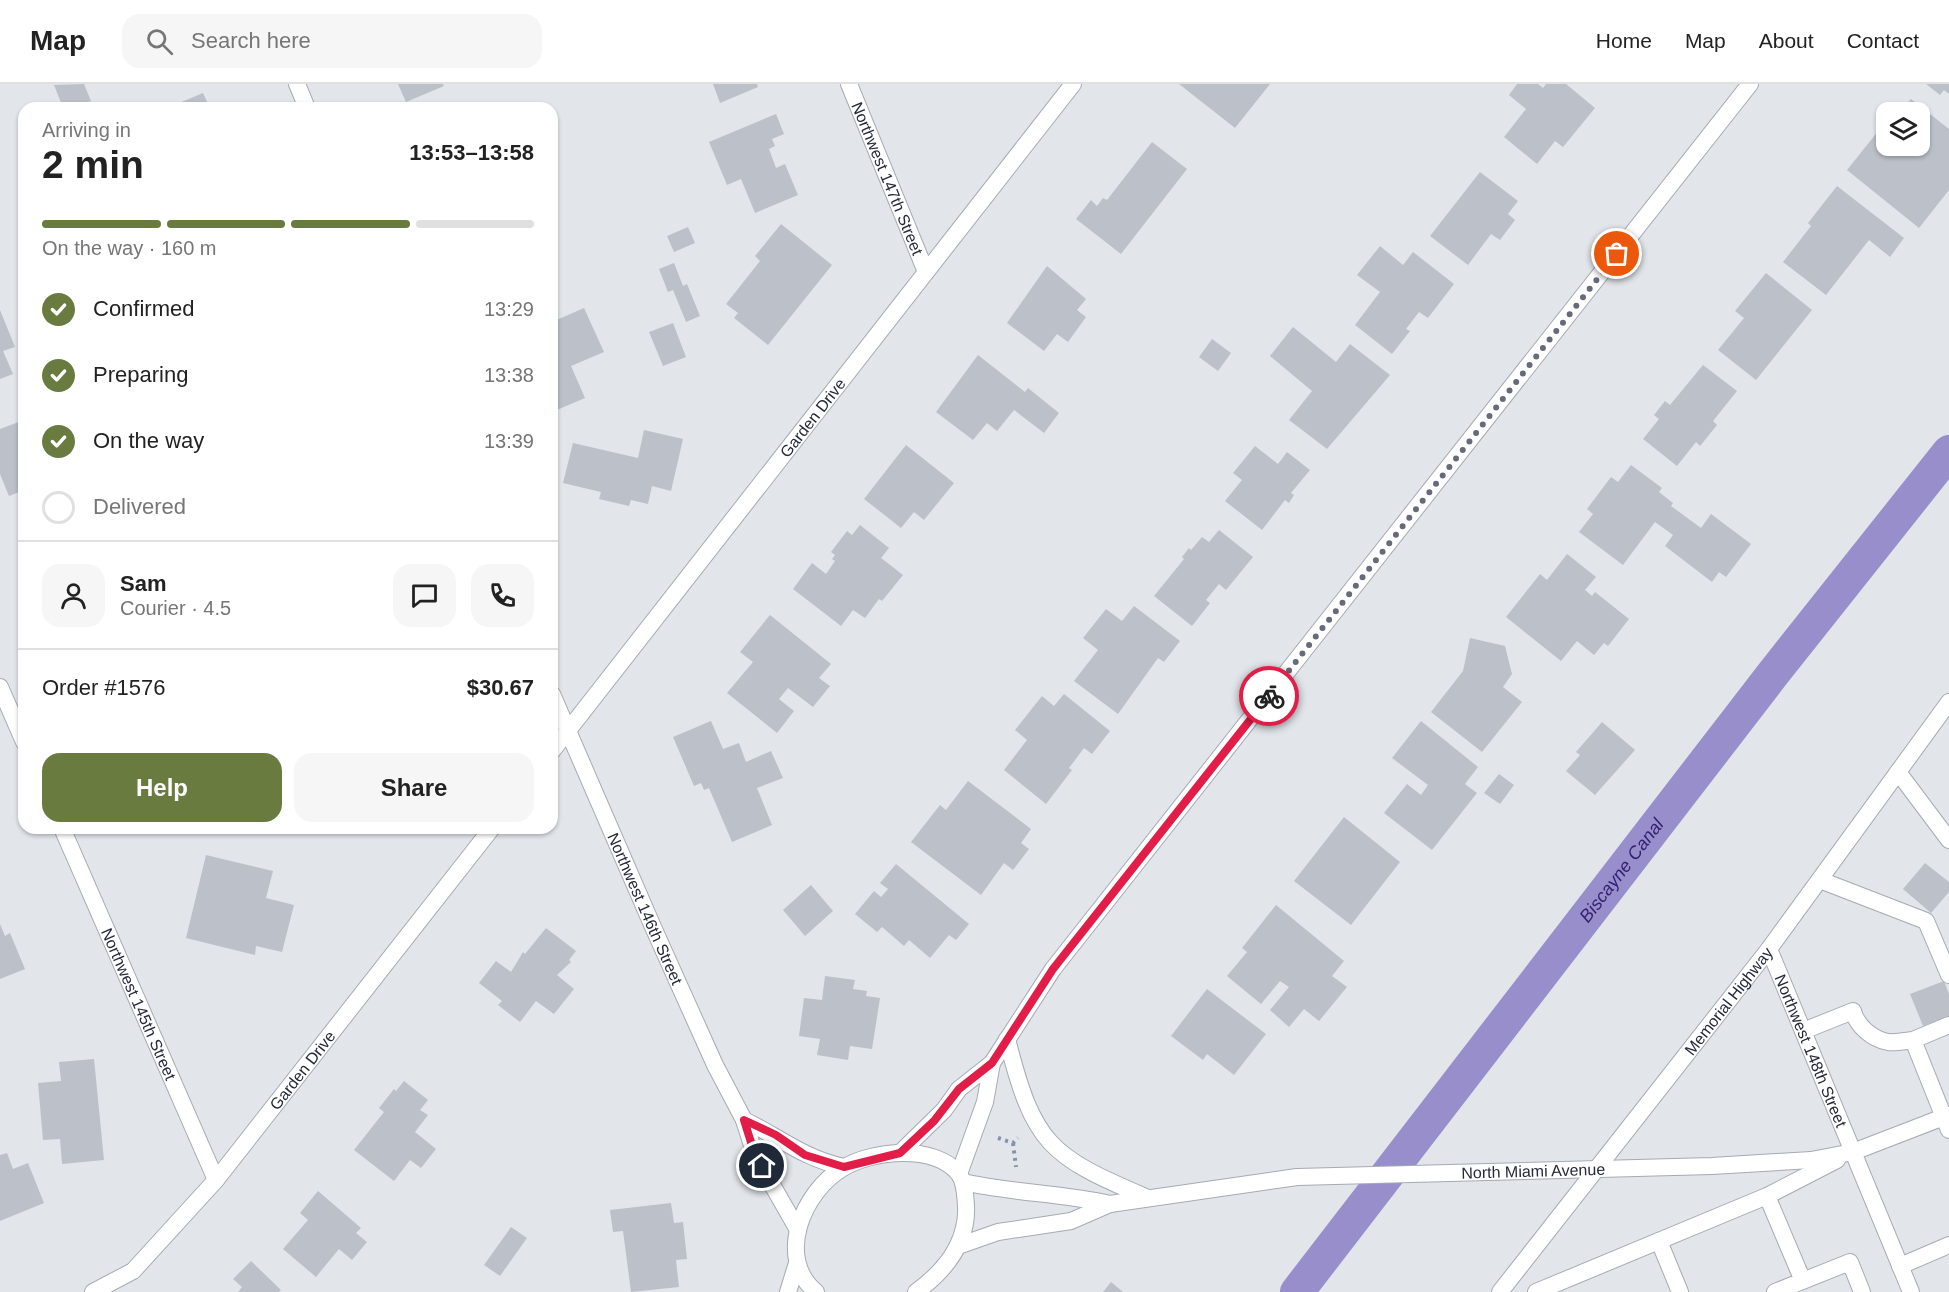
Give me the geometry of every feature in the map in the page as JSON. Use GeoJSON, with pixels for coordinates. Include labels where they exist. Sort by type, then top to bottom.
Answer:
{"type":"FeatureCollection","features":[{"type":"Feature","properties":{"kind":"street"},"geometry":{"type":"LineString","coordinates":[[297,84],[305,102]]}},
{"type":"Feature","properties":{"kind":"street","name":"Northwest 147th Street"},"geometry":{"type":"LineString","coordinates":[[849,84],[926,272]]}},
{"type":"Feature","properties":{"kind":"street","name":"Garden Drive"},"geometry":{"type":"LineString","coordinates":[[558,744],[1073,84]]}},
{"type":"Feature","properties":{"kind":"street"},"geometry":{"type":"LineString","coordinates":[[900,1153],[924,1132],[959,1089],[992,1063],[1061,960],[1750,84]]}},
{"type":"Feature","properties":{"kind":"street"},"geometry":{"type":"LineString","coordinates":[[0,687],[18,728]]}},
{"type":"Feature","properties":{"kind":"street","name":"Memorial Highway"},"geometry":{"type":"LineString","coordinates":[[1500,1292],[1769,950],[1949,702]]}},
{"type":"Feature","properties":{"kind":"street","name":"Northwest 146th Street"},"geometry":{"type":"LineString","coordinates":[[558,708],[711,1054],[744,1120],[755,1155],[798,1230]]}},
{"type":"Feature","properties":{"kind":"street"},"geometry":{"type":"LineString","coordinates":[[1898,772],[1949,840]]}},
{"type":"Feature","properties":{"kind":"street","name":"Northwest 145th Street"},"geometry":{"type":"LineString","coordinates":[[65,834],[216,1180]]}},
{"type":"Feature","properties":{"kind":"street","name":"Garden Drive"},"geometry":{"type":"LineString","coordinates":[[93,1292],[133,1271],[216,1180],[487,834]]}},
{"type":"Feature","properties":{"kind":"street"},"geometry":{"type":"LineString","coordinates":[[1820,880],[1926,921],[1949,975]]}},
{"type":"Feature","properties":{"kind":"street","name":"Northwest 148th Street"},"geometry":{"type":"LineString","coordinates":[[1769,950],[1911,1292]]}},
{"type":"Feature","properties":{"kind":"street"},"geometry":{"type":"LineString","coordinates":[[1803,1031],[1853,1011],[1855,1021],[1862,1028],[1888,1042],[1913,1040],[1949,1026]]}},
{"type":"Feature","properties":{"kind":"street"},"geometry":{"type":"LineString","coordinates":[[1007,1039],[1025,1105],[1046,1139],[1086,1172],[1148,1198]]}},
{"type":"Feature","properties":{"kind":"street"},"geometry":{"type":"LineString","coordinates":[[1913,1040],[1947,1120]]}},
{"type":"Feature","properties":{"kind":"street"},"geometry":{"type":"LineString","coordinates":[[916,1292],[947,1264],[958,1246],[966,1215],[961,1178],[985,1102],[992,1063]]}},
{"type":"Feature","properties":{"kind":"street"},"geometry":{"type":"LineString","coordinates":[[744,1120],[776,1135],[805,1155],[844,1167]]}},
{"type":"Feature","properties":{"kind":"street","name":"North Miami Avenue"},"geometry":{"type":"LineString","coordinates":[[958,1246],[998,1232],[1071,1221],[1110,1204],[1297,1177],[1772,1163],[1853,1152],[1947,1120]]}},
{"type":"Feature","properties":{"kind":"street"},"geometry":{"type":"LineString","coordinates":[[1536,1292],[1767,1196],[1853,1152]]}},
{"type":"Feature","properties":{"kind":"street"},"geometry":{"type":"LineString","coordinates":[[788,1292],[797,1263],[798,1230],[805,1210],[816,1194],[844,1167],[900,1153],[938,1158],[961,1178]]}},
{"type":"Feature","properties":{"kind":"street","name":"North Miami Avenue"},"geometry":{"type":"LineString","coordinates":[[961,1178],[1018,1192],[1068,1195],[1110,1204]]}},
{"type":"Feature","properties":{"kind":"street"},"geometry":{"type":"LineString","coordinates":[[1767,1196],[1803,1281]]}},
{"type":"Feature","properties":{"kind":"street"},"geometry":{"type":"LineString","coordinates":[[1659,1241],[1680,1292]]}},
{"type":"Feature","properties":{"kind":"street"},"geometry":{"type":"LineString","coordinates":[[1900,1266],[1949,1245]]}},
{"type":"Feature","properties":{"kind":"street"},"geometry":{"type":"LineString","coordinates":[[1775,1292],[1850,1262],[1862,1292]]}},
{"type":"Feature","properties":{"kind":"street"},"geometry":{"type":"LineString","coordinates":[[797,1263],[804,1278],[816,1292]]}},
{"type":"Feature","properties":{"kind":"path"},"geometry":{"type":"LineString","coordinates":[[1013,1143],[1021,1136]]}},
{"type":"Feature","properties":{"kind":"path"},"geometry":{"type":"LineString","coordinates":[[995,1137],[1013,1143]]}},
{"type":"Feature","properties":{"kind":"path"},"geometry":{"type":"LineString","coordinates":[[1013,1143],[1017,1174]]}},
{"type":"Feature","properties":{"kind":"building"},"geometry":{"type":"Polygon","coordinates":[[[84,84],[91,101],[61,102],[54,85],[84,84]]]}},
{"type":"Feature","properties":{"kind":"building"},"geometry":{"type":"Polygon","coordinates":[[[398,84],[443,84],[444,86],[406,102],[398,84]]]}},
{"type":"Feature","properties":{"kind":"building"},"geometry":{"type":"Polygon","coordinates":[[[713,84],[757,84],[758,87],[720,103],[713,84]]]}},
{"type":"Feature","properties":{"kind":"building"},"geometry":{"type":"Polygon","coordinates":[[[1179,84],[1270,84],[1235,128],[1179,84]]]}},
{"type":"Feature","properties":{"kind":"building"},"geometry":{"type":"Polygon","coordinates":[[[1517,84],[1538,84],[1543,88],[1546,84],[1566,84],[1595,108],[1563,147],[1555,141],[1537,164],[1504,137],[1526,109],[1509,95],[1517,84]]]}},
{"type":"Feature","properties":{"kind":"building"},"geometry":{"type":"Polygon","coordinates":[[[1926,84],[1949,84],[1949,94],[1944,90],[1940,95],[1926,84]]]}},
{"type":"Feature","properties":{"kind":"building"},"geometry":{"type":"Polygon","coordinates":[[[203,93],[207,102],[181,102],[203,93]]]}},
{"type":"Feature","properties":{"kind":"building"},"geometry":{"type":"Polygon","coordinates":[[[776,114],[784,134],[772,139],[775,146],[769,149],[776,168],[785,164],[798,195],[755,213],[741,179],[727,185],[709,142],[776,114]]]}},
{"type":"Feature","properties":{"kind":"building"},"geometry":{"type":"Polygon","coordinates":[[[1930,114],[1949,129],[1949,190],[1919,228],[1847,170],[1876,134],[1876,156],[1930,156],[1930,114]]]}},
{"type":"Feature","properties":{"kind":"building"},"geometry":{"type":"Polygon","coordinates":[[[1152,142],[1187,169],[1121,254],[1076,219],[1091,200],[1097,206],[1103,198],[1107,200],[1152,142]]]}},
{"type":"Feature","properties":{"kind":"building"},"geometry":{"type":"Polygon","coordinates":[[[1480,172],[1518,201],[1508,214],[1515,220],[1500,240],[1491,234],[1468,265],[1430,236],[1480,172]]]}},
{"type":"Feature","properties":{"kind":"building"},"geometry":{"type":"Polygon","coordinates":[[[1837,186],[1904,238],[1890,257],[1869,240],[1826,295],[1783,262],[1811,226],[1808,223],[1837,186]]]}},
{"type":"Feature","properties":{"kind":"building"},"geometry":{"type":"Polygon","coordinates":[[[781,224],[832,265],[768,345],[734,318],[738,313],[726,304],[760,261],[755,256],[781,224]]]}},
{"type":"Feature","properties":{"kind":"building"},"geometry":{"type":"Polygon","coordinates":[[[688,227],[695,243],[674,252],[667,236],[688,227]]]}},
{"type":"Feature","properties":{"kind":"building"},"geometry":{"type":"Polygon","coordinates":[[[1380,246],[1403,265],[1413,252],[1454,284],[1428,318],[1419,312],[1406,329],[1410,331],[1392,354],[1355,325],[1380,292],[1357,275],[1380,246]]]}},
{"type":"Feature","properties":{"kind":"building"},"geometry":{"type":"Polygon","coordinates":[[[674,263],[683,286],[687,284],[700,316],[686,322],[673,290],[668,292],[659,269],[674,263]]]}},
{"type":"Feature","properties":{"kind":"building"},"geometry":{"type":"Polygon","coordinates":[[[1047,266],[1086,299],[1077,310],[1086,317],[1068,342],[1057,334],[1044,351],[1007,323],[1047,266]]]}},
{"type":"Feature","properties":{"kind":"building"},"geometry":{"type":"Polygon","coordinates":[[[1766,273],[1812,310],[1756,380],[1718,350],[1744,318],[1735,311],[1766,273]]]}},
{"type":"Feature","properties":{"kind":"building"},"geometry":{"type":"Polygon","coordinates":[[[584,308],[604,352],[571,366],[585,398],[558,409],[558,319],[584,308]]]}},
{"type":"Feature","properties":{"kind":"building"},"geometry":{"type":"Polygon","coordinates":[[[0,310],[15,347],[3,351],[13,374],[0,379],[0,310]]]}},
{"type":"Feature","properties":{"kind":"building"},"geometry":{"type":"Polygon","coordinates":[[[673,323],[686,357],[663,366],[649,332],[673,323]]]}},
{"type":"Feature","properties":{"kind":"building"},"geometry":{"type":"Polygon","coordinates":[[[1293,327],[1336,362],[1350,344],[1390,375],[1327,449],[1289,420],[1312,391],[1270,356],[1293,327]]]}},
{"type":"Feature","properties":{"kind":"building"},"geometry":{"type":"Polygon","coordinates":[[[1212,339],[1231,353],[1218,371],[1199,357],[1212,339]]]}},
{"type":"Feature","properties":{"kind":"building"},"geometry":{"type":"Polygon","coordinates":[[[978,355],[1025,392],[1028,388],[1059,413],[1044,433],[1014,410],[997,431],[987,423],[973,440],[936,412],[978,355]]]}},
{"type":"Feature","properties":{"kind":"building"},"geometry":{"type":"Polygon","coordinates":[[[1703,365],[1737,391],[1713,421],[1717,425],[1700,446],[1696,442],[1677,466],[1643,439],[1659,419],[1654,415],[1665,401],[1670,405],[1703,365]]]}},
{"type":"Feature","properties":{"kind":"building"},"geometry":{"type":"Polygon","coordinates":[[[18,422],[18,492],[9,496],[0,474],[0,429],[18,422]]]}},
{"type":"Feature","properties":{"kind":"building"},"geometry":{"type":"Polygon","coordinates":[[[644,430],[683,439],[671,491],[652,486],[648,504],[631,500],[629,506],[599,499],[601,492],[563,483],[573,443],[638,458],[644,430]]]}},
{"type":"Feature","properties":{"kind":"building"},"geometry":{"type":"Polygon","coordinates":[[[906,445],[954,483],[924,520],[914,512],[901,528],[864,499],[906,445]]]}},
{"type":"Feature","properties":{"kind":"building"},"geometry":{"type":"Polygon","coordinates":[[[1255,446],[1278,464],[1287,452],[1310,470],[1291,493],[1294,495],[1289,503],[1285,500],[1262,530],[1225,501],[1242,480],[1233,473],[1255,446]]]}},
{"type":"Feature","properties":{"kind":"building"},"geometry":{"type":"Polygon","coordinates":[[[1631,465],[1662,488],[1659,492],[1673,503],[1671,506],[1701,528],[1711,514],[1751,544],[1726,577],[1719,572],[1712,582],[1665,546],[1673,535],[1655,522],[1623,565],[1579,532],[1593,514],[1587,509],[1611,477],[1618,482],[1631,465]]]}},
{"type":"Feature","properties":{"kind":"building"},"geometry":{"type":"Polygon","coordinates":[[[860,525],[889,548],[881,558],[903,575],[882,601],[879,599],[865,618],[853,610],[841,626],[793,589],[812,563],[826,574],[835,561],[832,559],[835,555],[831,552],[847,531],[852,535],[860,525]]]}},
{"type":"Feature","properties":{"kind":"building"},"geometry":{"type":"Polygon","coordinates":[[[1219,530],[1253,557],[1226,590],[1219,584],[1206,600],[1210,603],[1192,626],[1154,596],[1184,559],[1182,557],[1189,548],[1191,550],[1202,537],[1209,542],[1219,530]]]}},
{"type":"Feature","properties":{"kind":"building"},"geometry":{"type":"Polygon","coordinates":[[[1567,554],[1596,577],[1585,590],[1592,596],[1595,592],[1629,619],[1608,646],[1604,643],[1594,655],[1577,641],[1561,661],[1506,617],[1540,574],[1547,580],[1567,554]]]}},
{"type":"Feature","properties":{"kind":"building"},"geometry":{"type":"Polygon","coordinates":[[[1134,606],[1180,641],[1164,662],[1158,658],[1118,714],[1074,681],[1098,650],[1083,638],[1106,609],[1122,621],[1134,606]]]}},
{"type":"Feature","properties":{"kind":"building"},"geometry":{"type":"Polygon","coordinates":[[[770,615],[831,664],[819,678],[830,686],[813,707],[788,688],[779,699],[794,711],[777,733],[727,693],[753,662],[740,652],[770,615]]]}},
{"type":"Feature","properties":{"kind":"building"},"geometry":{"type":"Polygon","coordinates":[[[1470,638],[1505,646],[1512,674],[1503,687],[1522,702],[1482,752],[1431,712],[1463,671],[1470,638]]]}},
{"type":"Feature","properties":{"kind":"building"},"geometry":{"type":"Polygon","coordinates":[[[1064,694],[1110,731],[1092,754],[1084,748],[1069,768],[1072,770],[1046,804],[1004,770],[1027,740],[1015,730],[1042,696],[1054,706],[1064,694]]]}},
{"type":"Feature","properties":{"kind":"building"},"geometry":{"type":"Polygon","coordinates":[[[711,721],[723,749],[739,743],[746,762],[771,751],[783,778],[757,788],[772,825],[732,842],[709,788],[704,790],[701,783],[694,786],[673,737],[711,721]]]}},
{"type":"Feature","properties":{"kind":"building"},"geometry":{"type":"Polygon","coordinates":[[[1421,721],[1478,767],[1465,784],[1477,793],[1432,850],[1384,813],[1407,784],[1421,795],[1428,785],[1392,758],[1421,721]]]}},
{"type":"Feature","properties":{"kind":"building"},"geometry":{"type":"Polygon","coordinates":[[[1602,722],[1635,750],[1595,795],[1566,771],[1580,755],[1576,752],[1602,722]]]}},
{"type":"Feature","properties":{"kind":"building"},"geometry":{"type":"Polygon","coordinates":[[[1499,774],[1514,785],[1500,804],[1484,793],[1499,774]]]}},
{"type":"Feature","properties":{"kind":"building"},"geometry":{"type":"Polygon","coordinates":[[[968,781],[1031,829],[1021,843],[1029,849],[1013,870],[1004,863],[981,895],[911,842],[940,805],[946,810],[968,781]]]}},
{"type":"Feature","properties":{"kind":"building"},"geometry":{"type":"Polygon","coordinates":[[[1344,817],[1400,862],[1351,925],[1294,881],[1344,817]]]}},
{"type":"Feature","properties":{"kind":"building"},"geometry":{"type":"Polygon","coordinates":[[[206,855],[273,871],[266,898],[294,905],[282,952],[256,946],[255,955],[186,938],[206,855]]]}},
{"type":"Feature","properties":{"kind":"building"},"geometry":{"type":"Polygon","coordinates":[[[1925,863],[1949,882],[1949,892],[1931,913],[1903,889],[1925,863]]]}},
{"type":"Feature","properties":{"kind":"building"},"geometry":{"type":"Polygon","coordinates":[[[896,864],[969,924],[956,940],[949,935],[930,958],[909,940],[904,946],[882,927],[877,932],[855,914],[874,891],[881,897],[888,889],[880,883],[896,864]]]}},
{"type":"Feature","properties":{"kind":"building"},"geometry":{"type":"Polygon","coordinates":[[[811,885],[833,911],[805,936],[783,910],[811,885]]]}},
{"type":"Feature","properties":{"kind":"building"},"geometry":{"type":"Polygon","coordinates":[[[1276,905],[1344,961],[1332,976],[1347,987],[1319,1021],[1304,1009],[1289,1027],[1270,1010],[1289,987],[1280,981],[1261,1004],[1227,976],[1247,952],[1242,948],[1276,905]]]}},
{"type":"Feature","properties":{"kind":"building"},"geometry":{"type":"Polygon","coordinates":[[[0,924],[5,936],[10,933],[25,969],[0,979],[0,924]]]}},
{"type":"Feature","properties":{"kind":"building"},"geometry":{"type":"Polygon","coordinates":[[[546,928],[576,951],[569,960],[571,962],[557,975],[574,989],[554,1014],[536,1001],[520,1022],[498,1005],[502,1001],[479,983],[496,961],[511,972],[523,952],[525,954],[546,928]]]}},
{"type":"Feature","properties":{"kind":"building"},"geometry":{"type":"Polygon","coordinates":[[[825,976],[855,980],[853,989],[867,991],[866,996],[880,998],[872,1049],[850,1046],[848,1060],[817,1055],[820,1039],[799,1036],[804,998],[822,1000],[825,976]]]}},
{"type":"Feature","properties":{"kind":"building"},"geometry":{"type":"Polygon","coordinates":[[[1944,981],[1949,994],[1949,1016],[1923,1026],[1910,994],[1944,981]]]}},
{"type":"Feature","properties":{"kind":"building"},"geometry":{"type":"Polygon","coordinates":[[[1207,989],[1266,1034],[1234,1075],[1207,1054],[1203,1060],[1171,1036],[1207,989]]]}},
{"type":"Feature","properties":{"kind":"building"},"geometry":{"type":"Polygon","coordinates":[[[94,1059],[104,1160],[62,1164],[60,1139],[43,1140],[38,1083],[61,1081],[59,1062],[94,1059]]]}},
{"type":"Feature","properties":{"kind":"building"},"geometry":{"type":"Polygon","coordinates":[[[404,1081],[428,1100],[420,1110],[428,1115],[415,1132],[436,1149],[421,1168],[410,1160],[394,1181],[354,1150],[384,1112],[379,1108],[394,1089],[396,1091],[404,1081]]]}},
{"type":"Feature","properties":{"kind":"building"},"geometry":{"type":"Polygon","coordinates":[[[7,1153],[13,1169],[28,1163],[44,1203],[0,1221],[0,1155],[7,1153]]]}},
{"type":"Feature","properties":{"kind":"building"},"geometry":{"type":"Polygon","coordinates":[[[318,1191],[361,1228],[356,1233],[367,1242],[352,1260],[339,1249],[316,1277],[283,1249],[308,1220],[300,1213],[318,1191]]]}},
{"type":"Feature","properties":{"kind":"building"},"geometry":{"type":"Polygon","coordinates":[[[671,1203],[674,1223],[683,1222],[687,1259],[676,1260],[679,1287],[631,1292],[623,1231],[613,1232],[610,1210],[671,1203]]]}},
{"type":"Feature","properties":{"kind":"building"},"geometry":{"type":"Polygon","coordinates":[[[511,1227],[527,1238],[500,1276],[484,1265],[511,1227]]]}},
{"type":"Feature","properties":{"kind":"building"},"geometry":{"type":"Polygon","coordinates":[[[251,1261],[281,1290],[279,1292],[238,1292],[242,1287],[233,1279],[251,1261]]]}},
{"type":"Feature","properties":{"kind":"building"},"geometry":{"type":"Polygon","coordinates":[[[1111,1282],[1123,1292],[1103,1292],[1111,1282]]]}},
{"type":"Feature","properties":{"kind":"waterway","name":"Biscayne Canal"},"geometry":{"type":"LineString","coordinates":[[1297,1292],[1772,675],[1949,452]]}},
{"type":"Feature","properties":{"kind":"way so far"},"geometry":{"type":"LineString","coordinates":[[1269,696],[1617,254]]}},
{"type":"Feature","properties":{"kind":"route"},"geometry":{"type":"LineString","coordinates":[[762,1166],[755,1155],[744,1120],[776,1135],[787,1145],[805,1155],[844,1167],[900,1153],[924,1132],[959,1089],[992,1063],[1053,969],[1269,696]]}}]}
